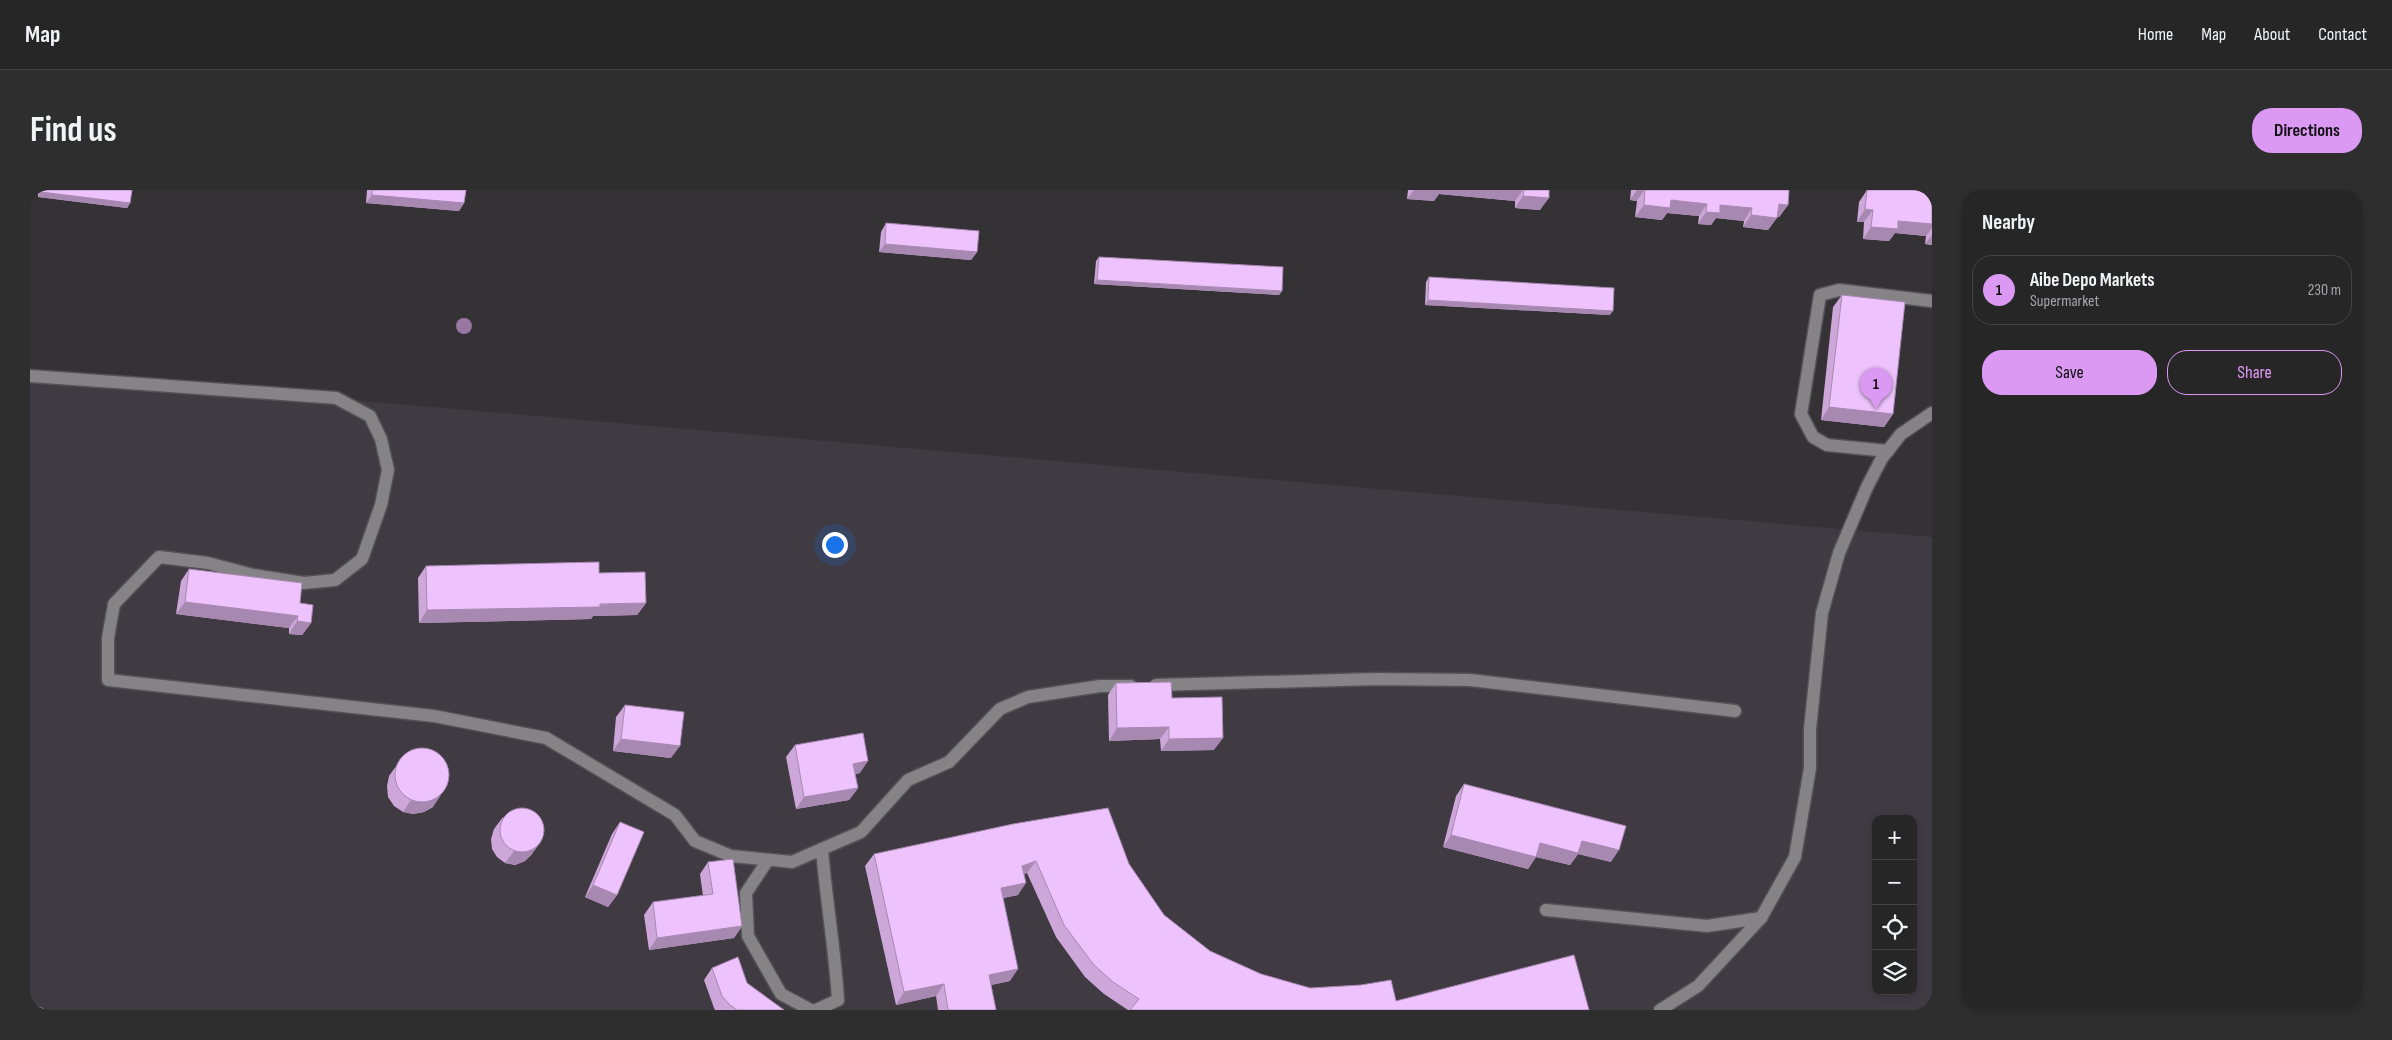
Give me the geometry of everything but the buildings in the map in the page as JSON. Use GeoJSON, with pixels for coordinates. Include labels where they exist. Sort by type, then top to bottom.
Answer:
{"type":"FeatureCollection","features":[{"type":"Feature","properties":{"kind":"lane"},"geometry":{"type":"LineString","coordinates":[[1888,451],[1827,445],[1813,437],[1801,414],[1820,295],[1840,290],[1932,301]]}},
{"type":"Feature","properties":{"kind":"lane"},"geometry":{"type":"LineString","coordinates":[[30,376],[336,398],[370,416],[381,439],[388,470],[381,505],[362,559],[335,580],[304,583],[253,575],[208,563],[159,556],[114,604],[108,638],[108,680],[434,716],[546,738],[675,815],[695,841],[731,856],[792,862],[861,832],[908,780],[949,762],[1000,709],[1028,697],[1100,686],[1376,679],[1470,680],[1735,711]]}},
{"type":"Feature","properties":{"kind":"lane"},"geometry":{"type":"LineString","coordinates":[[1660,1010],[1698,986],[1761,918],[1795,857],[1810,768],[1810,728],[1822,613],[1839,553],[1867,487],[1888,451],[1901,434],[1932,413]]}},
{"type":"Feature","properties":{"kind":"lane"},"geometry":{"type":"LineString","coordinates":[[816,1010],[838,1000],[835,953],[826,901],[822,849]]}},
{"type":"Feature","properties":{"kind":"lane"},"geometry":{"type":"LineString","coordinates":[[768,860],[746,893],[748,936],[781,994],[811,1010]]}},
{"type":"Feature","properties":{"kind":"lane"},"geometry":{"type":"LineString","coordinates":[[1546,910],[1707,926],[1761,918]]}},
{"type":"Feature","properties":{"kind":"shaded area"},"geometry":{"type":"Polygon","coordinates":[[[30,372],[1932,537],[1932,1010],[30,1010],[30,372]]]}},
{"type":"Feature","properties":{"kind":"railway"},"geometry":{"type":"LineString","coordinates":[[30,1006],[41,1010]]}},
{"type":"Feature","properties":{"kind":"place","name":"Aibe Depo Markets"},"geometry":{"type":"Point","coordinates":[1876,409]}}]}
